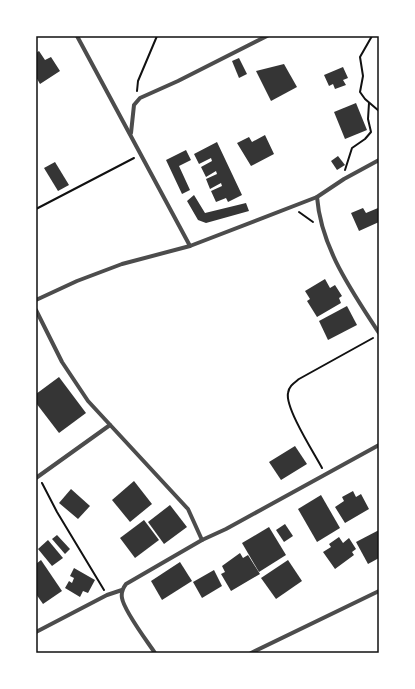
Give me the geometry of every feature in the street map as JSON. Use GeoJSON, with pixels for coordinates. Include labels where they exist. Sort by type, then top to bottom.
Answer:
{"type":"FeatureCollection","features":[{"type":"Feature","properties":{"kind":"street"},"geometry":{"type":"LineString","coordinates":[[78,36],[190,246]]}},
{"type":"Feature","properties":{"kind":"street"},"geometry":{"type":"LineString","coordinates":[[131,133],[134,105],[140,98],[178,81],[260,37],[267,36]]}},
{"type":"Feature","properties":{"kind":"street"},"geometry":{"type":"LineString","coordinates":[[36,300],[77,281],[122,264],[190,246],[317,197],[344,179],[379,160]]}},
{"type":"Feature","properties":{"kind":"street"},"geometry":{"type":"LineString","coordinates":[[317,197],[322,229],[331,252],[379,334]]}},
{"type":"Feature","properties":{"kind":"street"},"geometry":{"type":"LineString","coordinates":[[36,310],[62,362],[88,401],[188,509],[202,540]]}},
{"type":"Feature","properties":{"kind":"street"},"geometry":{"type":"LineString","coordinates":[[37,477],[110,425]]}},
{"type":"Feature","properties":{"kind":"street"},"geometry":{"type":"LineString","coordinates":[[155,653],[125,608],[122,598],[122,590],[126,584],[202,540],[226,529],[379,445]]}},
{"type":"Feature","properties":{"kind":"street"},"geometry":{"type":"LineString","coordinates":[[36,632],[107,595],[122,590]]}},
{"type":"Feature","properties":{"kind":"street"},"geometry":{"type":"LineString","coordinates":[[250,653],[379,591]]}},
{"type":"Feature","properties":{"kind":"path"},"geometry":{"type":"LineString","coordinates":[[134,105],[138,81],[157,36]]}},
{"type":"Feature","properties":{"kind":"path"},"geometry":{"type":"LineString","coordinates":[[372,36],[360,57],[363,76],[360,92],[379,112]]}},
{"type":"Feature","properties":{"kind":"path"},"geometry":{"type":"LineString","coordinates":[[344,179],[346,162],[352,148],[365,139],[371,132],[368,119],[369,103]]}},
{"type":"Feature","properties":{"kind":"path"},"geometry":{"type":"LineString","coordinates":[[36,209],[142,154]]}},
{"type":"Feature","properties":{"kind":"path"},"geometry":{"type":"LineString","coordinates":[[290,207],[306,216],[322,229]]}},
{"type":"Feature","properties":{"kind":"path"},"geometry":{"type":"LineString","coordinates":[[325,475],[290,408],[288,392],[291,385],[299,378],[379,334]]}},
{"type":"Feature","properties":{"kind":"path"},"geometry":{"type":"LineString","coordinates":[[37,477],[107,595]]}},
{"type":"Feature","properties":{"kind":"building"},"geometry":{"type":"Polygon","coordinates":[[[39,51],[45,60],[51,57],[60,71],[40,84],[36,77],[36,53],[39,51]]]}},
{"type":"Feature","properties":{"kind":"building"},"geometry":{"type":"Polygon","coordinates":[[[239,58],[247,74],[239,78],[232,61],[239,58]]]}},
{"type":"Feature","properties":{"kind":"building"},"geometry":{"type":"Polygon","coordinates":[[[284,64],[297,87],[271,101],[256,71],[284,64]]]}},
{"type":"Feature","properties":{"kind":"building"},"geometry":{"type":"Polygon","coordinates":[[[343,67],[348,78],[343,80],[346,85],[335,89],[333,84],[329,86],[324,75],[343,67]]]}},
{"type":"Feature","properties":{"kind":"building"},"geometry":{"type":"Polygon","coordinates":[[[356,103],[367,130],[345,139],[334,112],[356,103]]]}},
{"type":"Feature","properties":{"kind":"building"},"geometry":{"type":"Polygon","coordinates":[[[265,135],[274,154],[251,166],[237,143],[249,137],[252,142],[265,135]]]}},
{"type":"Feature","properties":{"kind":"building"},"geometry":{"type":"Polygon","coordinates":[[[217,142],[242,195],[228,202],[226,198],[216,202],[211,191],[222,186],[221,183],[210,189],[206,179],[217,174],[216,171],[206,177],[201,167],[212,161],[211,158],[199,164],[194,154],[217,142]]]}},
{"type":"Feature","properties":{"kind":"building"},"geometry":{"type":"Polygon","coordinates":[[[186,150],[191,160],[179,166],[190,190],[182,194],[166,160],[186,150]]]}},
{"type":"Feature","properties":{"kind":"building"},"geometry":{"type":"Polygon","coordinates":[[[338,156],[345,165],[337,170],[331,161],[338,156]]]}},
{"type":"Feature","properties":{"kind":"building"},"geometry":{"type":"Polygon","coordinates":[[[55,162],[69,185],[58,191],[44,168],[55,162]]]}},
{"type":"Feature","properties":{"kind":"building"},"geometry":{"type":"Polygon","coordinates":[[[194,195],[205,213],[246,203],[249,211],[206,223],[198,220],[187,201],[194,195]]]}},
{"type":"Feature","properties":{"kind":"building"},"geometry":{"type":"Polygon","coordinates":[[[363,208],[366,213],[378,208],[379,222],[359,231],[351,213],[363,208]]]}},
{"type":"Feature","properties":{"kind":"building"},"geometry":{"type":"Polygon","coordinates":[[[325,279],[330,288],[335,285],[342,296],[339,298],[341,303],[317,317],[307,301],[310,299],[305,291],[325,279]]]}},
{"type":"Feature","properties":{"kind":"building"},"geometry":{"type":"Polygon","coordinates":[[[347,306],[357,325],[328,340],[319,321],[347,306]]]}},
{"type":"Feature","properties":{"kind":"building"},"geometry":{"type":"Polygon","coordinates":[[[59,377],[86,413],[59,433],[36,403],[36,394],[59,377]]]}},
{"type":"Feature","properties":{"kind":"building"},"geometry":{"type":"Polygon","coordinates":[[[295,446],[307,464],[281,480],[269,462],[295,446]]]}},
{"type":"Feature","properties":{"kind":"building"},"geometry":{"type":"Polygon","coordinates":[[[134,481],[152,504],[130,522],[112,500],[134,481]]]}},
{"type":"Feature","properties":{"kind":"building"},"geometry":{"type":"Polygon","coordinates":[[[71,489],[90,506],[78,519],[59,503],[71,489]]]}},
{"type":"Feature","properties":{"kind":"building"},"geometry":{"type":"Polygon","coordinates":[[[353,491],[356,497],[361,494],[369,509],[345,523],[335,507],[344,501],[342,497],[353,491]]]}},
{"type":"Feature","properties":{"kind":"building"},"geometry":{"type":"Polygon","coordinates":[[[321,495],[340,528],[317,542],[298,509],[321,495]]]}},
{"type":"Feature","properties":{"kind":"building"},"geometry":{"type":"Polygon","coordinates":[[[170,505],[187,527],[164,544],[148,522],[170,505]]]}},
{"type":"Feature","properties":{"kind":"building"},"geometry":{"type":"Polygon","coordinates":[[[144,520],[159,540],[135,558],[120,538],[144,520]]]}},
{"type":"Feature","properties":{"kind":"building"},"geometry":{"type":"Polygon","coordinates":[[[285,524],[293,536],[284,542],[276,530],[285,524]]]}},
{"type":"Feature","properties":{"kind":"building"},"geometry":{"type":"Polygon","coordinates":[[[269,527],[286,555],[259,572],[242,543],[269,527]]]}},
{"type":"Feature","properties":{"kind":"building"},"geometry":{"type":"Polygon","coordinates":[[[379,530],[379,558],[368,564],[356,542],[379,530]]]}},
{"type":"Feature","properties":{"kind":"building"},"geometry":{"type":"Polygon","coordinates":[[[57,535],[70,549],[65,554],[52,539],[57,535]]]}},
{"type":"Feature","properties":{"kind":"building"},"geometry":{"type":"Polygon","coordinates":[[[339,537],[343,543],[349,538],[356,549],[352,552],[354,555],[335,569],[323,552],[331,547],[329,544],[339,537]]]}},
{"type":"Feature","properties":{"kind":"building"},"geometry":{"type":"Polygon","coordinates":[[[48,540],[63,558],[52,566],[38,549],[48,540]]]}},
{"type":"Feature","properties":{"kind":"building"},"geometry":{"type":"Polygon","coordinates":[[[240,553],[243,558],[248,555],[260,574],[231,591],[221,574],[225,572],[222,566],[240,553]]]}},
{"type":"Feature","properties":{"kind":"building"},"geometry":{"type":"Polygon","coordinates":[[[41,560],[62,591],[43,604],[36,594],[36,564],[41,560]]]}},
{"type":"Feature","properties":{"kind":"building"},"geometry":{"type":"Polygon","coordinates":[[[288,560],[302,581],[276,599],[261,578],[288,560]]]}},
{"type":"Feature","properties":{"kind":"building"},"geometry":{"type":"Polygon","coordinates":[[[180,562],[192,581],[162,600],[151,581],[180,562]]]}},
{"type":"Feature","properties":{"kind":"building"},"geometry":{"type":"Polygon","coordinates":[[[74,568],[95,580],[88,593],[83,591],[80,597],[65,588],[69,581],[72,583],[74,578],[70,576],[74,568]]]}},
{"type":"Feature","properties":{"kind":"building"},"geometry":{"type":"Polygon","coordinates":[[[214,570],[222,586],[202,598],[193,582],[214,570]]]}}]}
